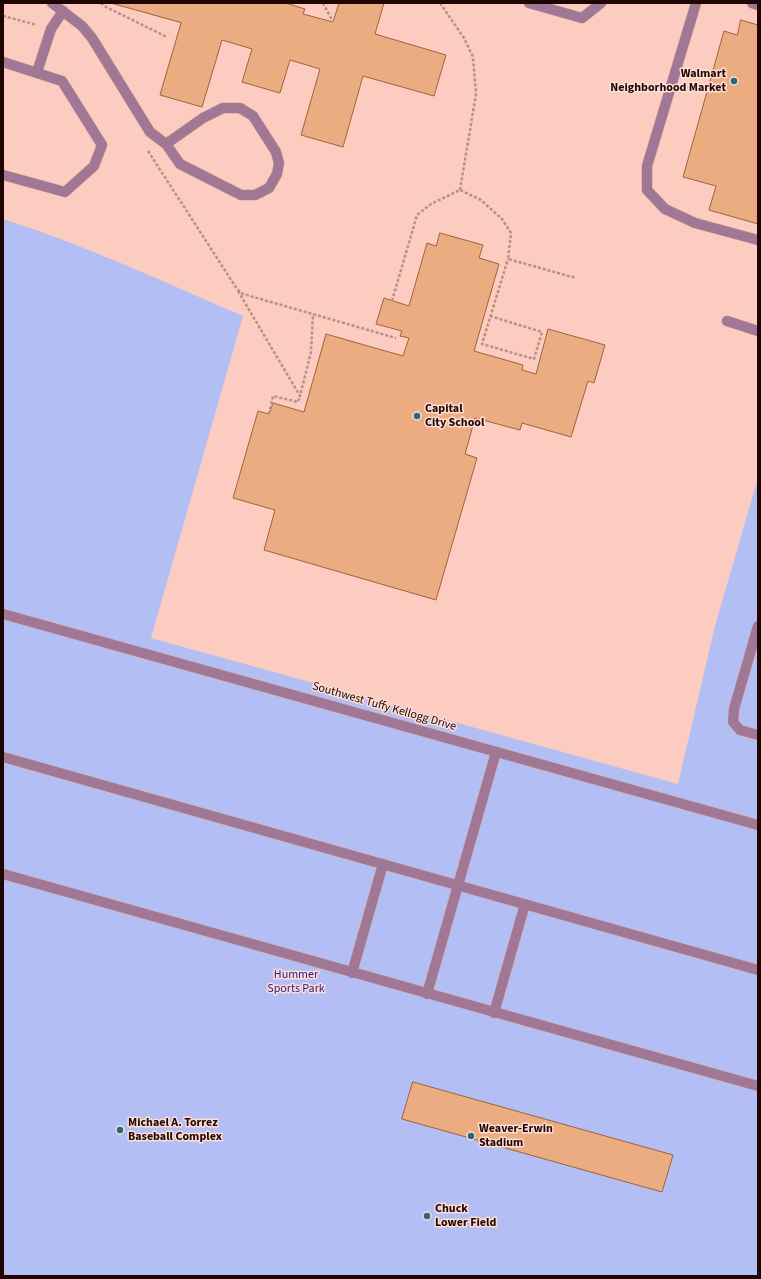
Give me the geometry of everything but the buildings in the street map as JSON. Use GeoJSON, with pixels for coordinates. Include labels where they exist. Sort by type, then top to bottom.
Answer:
{"type":"FeatureCollection","features":[{"type":"Feature","properties":{"kind":"street"},"geometry":{"type":"LineString","coordinates":[[52,3],[82,26],[92,38],[150,132],[166,144],[180,164],[241,195],[255,195],[269,188],[277,174],[279,163],[276,152],[252,116],[240,108],[222,108],[203,118],[166,144]]}},
{"type":"Feature","properties":{"kind":"street"},"geometry":{"type":"LineString","coordinates":[[529,3],[582,18],[602,3]]}},
{"type":"Feature","properties":{"kind":"street"},"geometry":{"type":"LineString","coordinates":[[696,3],[647,166],[647,190],[666,209],[683,218],[695,223],[758,240]]}},
{"type":"Feature","properties":{"kind":"street"},"geometry":{"type":"LineString","coordinates":[[752,3],[758,5]]}},
{"type":"Feature","properties":{"kind":"street"},"geometry":{"type":"LineString","coordinates":[[37,72],[51,29],[63,11]]}},
{"type":"Feature","properties":{"kind":"street"},"geometry":{"type":"LineString","coordinates":[[3,62],[62,81],[102,145],[94,166],[65,192],[3,175]]}},
{"type":"Feature","properties":{"kind":"street"},"geometry":{"type":"LineString","coordinates":[[726,321],[758,331]]}},
{"type":"Feature","properties":{"kind":"street","name":"Southwest Tuffy Kellogg Drive"},"geometry":{"type":"LineString","coordinates":[[3,614],[758,825]]}},
{"type":"Feature","properties":{"kind":"street"},"geometry":{"type":"LineString","coordinates":[[758,626],[734,709],[733,722],[740,730],[758,735]]}},
{"type":"Feature","properties":{"kind":"street"},"geometry":{"type":"LineString","coordinates":[[427,994],[496,752]]}},
{"type":"Feature","properties":{"kind":"street"},"geometry":{"type":"LineString","coordinates":[[3,757],[758,970]]}},
{"type":"Feature","properties":{"kind":"street"},"geometry":{"type":"LineString","coordinates":[[352,973],[383,864]]}},
{"type":"Feature","properties":{"kind":"street"},"geometry":{"type":"LineString","coordinates":[[3,874],[758,1086]]}},
{"type":"Feature","properties":{"kind":"street"},"geometry":{"type":"LineString","coordinates":[[494,1012],[525,904]]}},
{"type":"Feature","properties":{"kind":"path"},"geometry":{"type":"LineString","coordinates":[[101,3],[104,6],[167,37]]}},
{"type":"Feature","properties":{"kind":"path"},"geometry":{"type":"LineString","coordinates":[[323,3],[333,22]]}},
{"type":"Feature","properties":{"kind":"path"},"geometry":{"type":"LineString","coordinates":[[440,3],[464,38],[473,57],[476,94],[460,190]]}},
{"type":"Feature","properties":{"kind":"path"},"geometry":{"type":"LineString","coordinates":[[144,145],[236,289],[300,396]]}},
{"type":"Feature","properties":{"kind":"path"},"geometry":{"type":"LineString","coordinates":[[460,190],[481,200],[502,219],[511,233],[508,259],[490,316],[482,344],[534,359],[542,332],[490,316]]}},
{"type":"Feature","properties":{"kind":"path"},"geometry":{"type":"LineString","coordinates":[[392,301],[417,215],[431,204],[460,190]]}},
{"type":"Feature","properties":{"kind":"path"},"geometry":{"type":"LineString","coordinates":[[508,259],[576,278]]}},
{"type":"Feature","properties":{"kind":"path"},"geometry":{"type":"LineString","coordinates":[[236,289],[243,294],[396,338]]}},
{"type":"Feature","properties":{"kind":"path"},"geometry":{"type":"LineString","coordinates":[[269,414],[273,396],[298,402],[311,352],[313,314]]}},
{"type":"Feature","properties":{"kind":"green space","name":"Hummer Sports Park"},"geometry":{"type":"Polygon","coordinates":[[[3,219],[94,252],[243,316],[151,638],[678,784],[715,626],[758,478],[758,1276],[3,1276],[3,219]]]}},
{"type":"Feature","properties":{"kind":"place","name":"Walmart Neighborhood Market"},"geometry":{"type":"Point","coordinates":[734,81]}},
{"type":"Feature","properties":{"kind":"place","name":"Capital City School"},"geometry":{"type":"Point","coordinates":[417,416]}},
{"type":"Feature","properties":{"kind":"place","name":"Michael A. Torrez Baseball Complex"},"geometry":{"type":"Point","coordinates":[120,1130]}},
{"type":"Feature","properties":{"kind":"place","name":"Weaver-Erwin Stadium"},"geometry":{"type":"Point","coordinates":[471,1136]}},
{"type":"Feature","properties":{"kind":"place","name":"Chuck Lower Field"},"geometry":{"type":"Point","coordinates":[427,1216]}}]}
